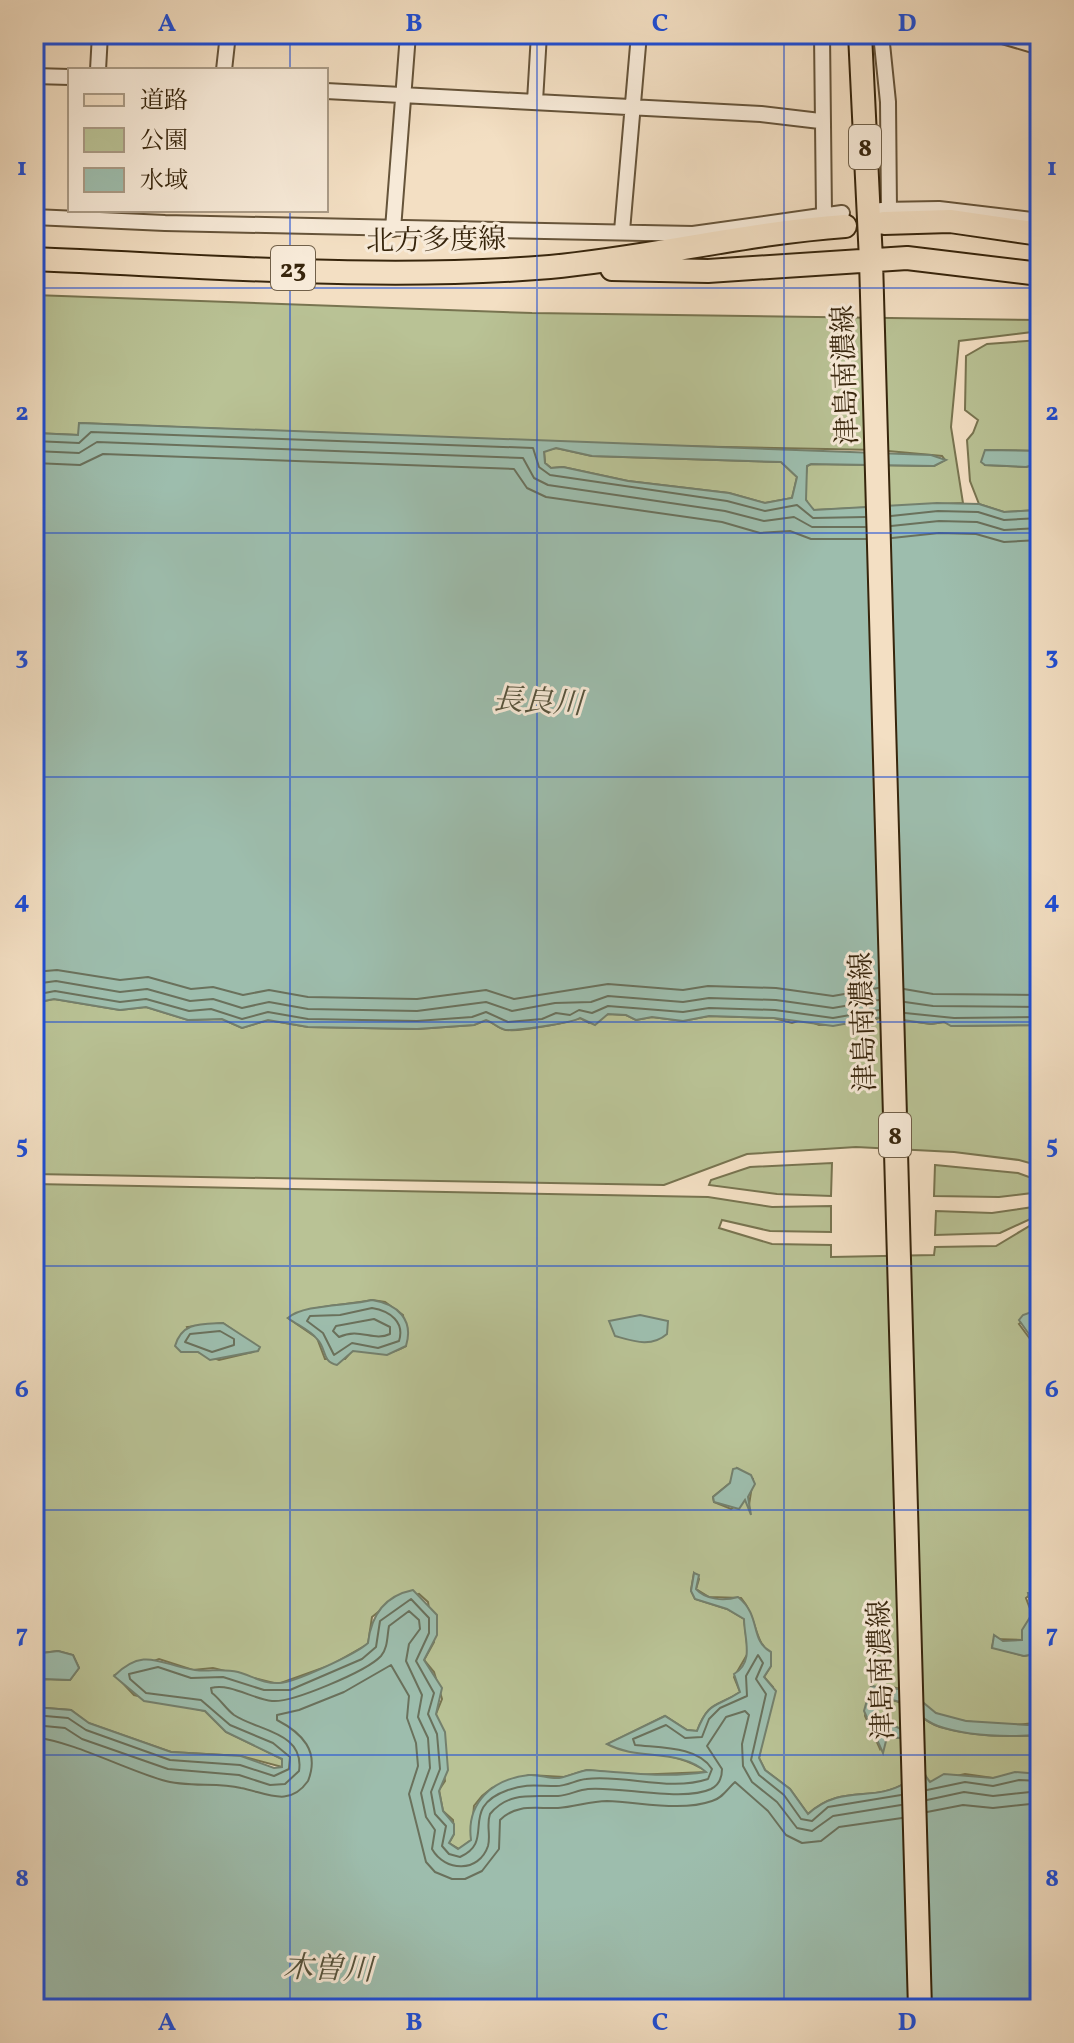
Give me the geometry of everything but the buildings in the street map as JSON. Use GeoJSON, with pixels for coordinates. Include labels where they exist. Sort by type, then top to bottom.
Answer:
{"type":"FeatureCollection","features":[{"type":"Feature","properties":{"kind":"main road","name":"津島南濃線"},"geometry":{"type":"LineString","coordinates":[[860,34],[871,260],[920,2009]]}},
{"type":"Feature","properties":{"kind":"main road"},"geometry":{"type":"LineString","coordinates":[[881,214],[1040,234]]}},
{"type":"Feature","properties":{"kind":"main road"},"geometry":{"type":"LineString","coordinates":[[551,267],[672,251],[844,219]]}},
{"type":"Feature","properties":{"kind":"main road","name":"23"},"geometry":{"type":"LineString","coordinates":[[551,267],[708,271],[907,258],[1040,274]]}},
{"type":"Feature","properties":{"kind":"main road","name":"北方多度線"},"geometry":{"type":"LineString","coordinates":[[34,259],[436,272],[551,267]]}},
{"type":"Feature","properties":{"kind":"street"},"geometry":{"type":"LineString","coordinates":[[98,68],[100,34]]}},
{"type":"Feature","properties":{"kind":"street"},"geometry":{"type":"LineString","coordinates":[[224,68],[228,34]]}},
{"type":"Feature","properties":{"kind":"street"},"geometry":{"type":"LineString","coordinates":[[393,229],[408,34]]}},
{"type":"Feature","properties":{"kind":"street"},"geometry":{"type":"LineString","coordinates":[[535,101],[539,34]]}},
{"type":"Feature","properties":{"kind":"street"},"geometry":{"type":"LineString","coordinates":[[622,231],[639,34]]}},
{"type":"Feature","properties":{"kind":"street"},"geometry":{"type":"LineString","coordinates":[[822,34],[820,121],[824,214]]}},
{"type":"Feature","properties":{"kind":"street"},"geometry":{"type":"LineString","coordinates":[[881,34],[888,102],[881,214],[939,209],[1040,221]]}},
{"type":"Feature","properties":{"kind":"street"},"geometry":{"type":"LineString","coordinates":[[996,34],[1040,47]]}},
{"type":"Feature","properties":{"kind":"street"},"geometry":{"type":"LineString","coordinates":[[34,76],[68,77]]}},
{"type":"Feature","properties":{"kind":"street"},"geometry":{"type":"LineString","coordinates":[[328,91],[535,101],[820,121]]}},
{"type":"Feature","properties":{"kind":"street"},"geometry":{"type":"LineString","coordinates":[[34,217],[165,217],[393,229],[693,234],[824,214],[844,219]]}},
{"type":"Feature","properties":{"kind":"green space"},"geometry":{"type":"Polygon","coordinates":[[[34,295],[532,313],[1040,320],[1040,331],[959,341],[951,427],[963,503],[814,510],[806,501],[804,490],[807,466],[811,464],[934,466],[945,460],[942,456],[877,450],[622,445],[80,423],[79,435],[34,433],[34,295]]]}},
{"type":"Feature","properties":{"kind":"green space"},"geometry":{"type":"Polygon","coordinates":[[[1040,340],[1040,451],[986,450],[985,465],[1026,467],[1040,463],[1040,510],[1004,512],[979,504],[970,481],[967,440],[978,420],[965,410],[966,356],[987,344],[1040,340]]]}},
{"type":"Feature","properties":{"kind":"green space"},"geometry":{"type":"Polygon","coordinates":[[[556,448],[592,456],[781,462],[797,477],[792,498],[765,503],[729,493],[628,481],[563,467],[551,468],[545,463],[544,451],[556,448]]]}},
{"type":"Feature","properties":{"kind":"green space"},"geometry":{"type":"Polygon","coordinates":[[[54,999],[120,1010],[146,1007],[188,1020],[222,1019],[242,1028],[268,1020],[308,1027],[417,1029],[474,1025],[486,1020],[503,1029],[518,1030],[580,1018],[589,1023],[608,1014],[626,1015],[636,1020],[652,1017],[683,1021],[709,1016],[774,1018],[792,1023],[804,1019],[819,1025],[864,1023],[882,1017],[931,1024],[944,1022],[955,1026],[1040,1025],[1040,1166],[1019,1160],[954,1152],[856,1147],[747,1154],[664,1185],[34,1174],[34,1003],[54,999]]]}},
{"type":"Feature","properties":{"kind":"green space"},"geometry":{"type":"Polygon","coordinates":[[[832,1163],[831,1196],[777,1194],[709,1185],[711,1180],[750,1167],[832,1163]]]}},
{"type":"Feature","properties":{"kind":"green space"},"geometry":{"type":"Polygon","coordinates":[[[935,1165],[1018,1173],[1040,1181],[1040,1192],[999,1197],[934,1196],[935,1165]]]}},
{"type":"Feature","properties":{"kind":"green space"},"geometry":{"type":"Polygon","coordinates":[[[34,1184],[708,1197],[772,1207],[831,1206],[831,1232],[770,1231],[722,1220],[719,1228],[772,1244],[831,1245],[831,1257],[934,1255],[935,1247],[996,1246],[1036,1222],[1039,1215],[1000,1233],[935,1235],[936,1211],[992,1213],[1040,1206],[1040,1309],[1019,1324],[1039,1351],[1040,1594],[1032,1593],[1026,1598],[1032,1614],[1022,1640],[994,1639],[992,1647],[1024,1656],[1040,1653],[1040,1721],[1004,1725],[957,1720],[935,1713],[899,1689],[882,1687],[870,1690],[865,1716],[880,1749],[886,1737],[902,1738],[905,1783],[893,1789],[833,1799],[808,1814],[790,1789],[765,1770],[759,1758],[773,1687],[764,1677],[771,1666],[771,1655],[761,1642],[741,1598],[709,1597],[696,1589],[699,1579],[694,1573],[691,1590],[695,1599],[727,1609],[744,1619],[748,1653],[734,1677],[740,1692],[710,1709],[697,1731],[687,1730],[665,1716],[608,1744],[684,1760],[707,1772],[633,1775],[587,1770],[564,1777],[529,1775],[492,1788],[482,1796],[474,1806],[471,1840],[459,1849],[449,1843],[454,1834],[453,1820],[443,1811],[439,1790],[445,1781],[436,1714],[442,1699],[434,1672],[424,1660],[434,1642],[428,1602],[419,1594],[387,1605],[372,1617],[368,1644],[331,1665],[278,1684],[213,1668],[193,1670],[159,1659],[115,1675],[134,1695],[205,1711],[226,1732],[282,1759],[282,1767],[241,1756],[171,1752],[88,1723],[71,1710],[34,1707],[34,1683],[44,1679],[70,1680],[79,1668],[73,1655],[58,1651],[34,1654],[34,1184]],[[372,1300],[318,1308],[288,1318],[317,1338],[325,1359],[345,1359],[352,1351],[384,1353],[406,1346],[403,1315],[385,1302],[372,1300]],[[223,1323],[187,1327],[198,1352],[219,1360],[253,1352],[253,1344],[223,1323]],[[737,1468],[730,1483],[713,1497],[714,1502],[731,1509],[745,1500],[749,1505],[753,1479],[737,1468]]]}},
{"type":"Feature","properties":{"kind":"green space"},"geometry":{"type":"Polygon","coordinates":[[[886,1699],[904,1704],[932,1724],[952,1730],[990,1735],[1040,1735],[1040,1774],[993,1778],[965,1774],[930,1782],[920,1771],[914,1744],[877,1724],[876,1704],[886,1699]]]}},
{"type":"Feature","properties":{"kind":"water","name":"長良川"},"geometry":{"type":"Polygon","coordinates":[[[79,423],[931,455],[946,460],[934,466],[811,464],[807,466],[806,500],[814,510],[937,503],[979,504],[1004,512],[1040,510],[1040,1025],[951,1026],[944,1022],[931,1024],[882,1017],[833,1026],[774,1018],[709,1016],[683,1021],[652,1017],[636,1020],[626,1015],[608,1014],[595,1025],[580,1018],[517,1030],[503,1029],[486,1020],[474,1025],[417,1029],[308,1027],[268,1020],[242,1028],[222,1019],[188,1020],[146,1007],[120,1010],[54,999],[34,1003],[34,433],[78,435],[79,423]],[[556,448],[544,452],[545,463],[551,468],[563,467],[628,481],[729,493],[765,503],[792,498],[797,477],[781,462],[592,456],[556,448]]]}},
{"type":"Feature","properties":{"kind":"water"},"geometry":{"type":"Polygon","coordinates":[[[985,450],[1040,451],[1040,463],[1026,467],[985,465],[981,462],[985,450]]]}},
{"type":"Feature","properties":{"kind":"water"},"geometry":{"type":"Polygon","coordinates":[[[372,1300],[389,1305],[402,1315],[408,1328],[406,1346],[387,1355],[353,1351],[337,1365],[326,1358],[314,1336],[288,1318],[304,1310],[372,1300]]]}},
{"type":"Feature","properties":{"kind":"water"},"geometry":{"type":"Polygon","coordinates":[[[1040,1309],[1040,1369],[1038,1347],[1019,1320],[1023,1315],[1040,1309]]]}},
{"type":"Feature","properties":{"kind":"water"},"geometry":{"type":"Polygon","coordinates":[[[640,1315],[668,1321],[667,1334],[648,1342],[615,1336],[609,1321],[640,1315]]]}},
{"type":"Feature","properties":{"kind":"water"},"geometry":{"type":"Polygon","coordinates":[[[223,1323],[260,1347],[258,1351],[210,1360],[198,1352],[181,1352],[175,1346],[187,1328],[223,1323]]]}},
{"type":"Feature","properties":{"kind":"water"},"geometry":{"type":"Polygon","coordinates":[[[733,1469],[751,1475],[755,1484],[748,1497],[751,1515],[745,1500],[739,1509],[714,1502],[713,1497],[730,1483],[733,1469]]]}},
{"type":"Feature","properties":{"kind":"water","name":"木曽川"},"geometry":{"type":"Polygon","coordinates":[[[694,1573],[699,1575],[696,1589],[700,1593],[716,1599],[738,1597],[745,1604],[760,1641],[771,1652],[771,1666],[764,1677],[776,1691],[759,1758],[765,1770],[790,1789],[808,1814],[833,1799],[881,1792],[905,1783],[902,1738],[887,1737],[883,1753],[864,1711],[871,1686],[908,1690],[936,1713],[966,1721],[1028,1725],[1040,1721],[1040,1735],[975,1734],[930,1723],[908,1706],[893,1700],[883,1699],[876,1704],[877,1724],[904,1731],[930,1782],[944,1774],[993,1778],[1015,1772],[1040,1774],[1040,2009],[34,2009],[34,1707],[71,1710],[89,1723],[171,1752],[241,1756],[274,1768],[282,1767],[282,1759],[226,1732],[205,1711],[144,1701],[114,1676],[135,1661],[145,1659],[195,1670],[238,1672],[268,1682],[287,1682],[325,1667],[368,1643],[372,1624],[381,1609],[394,1597],[413,1590],[437,1615],[437,1635],[424,1660],[442,1688],[436,1714],[445,1732],[448,1770],[439,1791],[443,1811],[454,1824],[454,1834],[449,1843],[458,1849],[471,1840],[473,1815],[484,1795],[516,1777],[559,1778],[589,1770],[662,1775],[706,1772],[684,1760],[632,1752],[607,1744],[665,1716],[687,1730],[697,1731],[710,1709],[740,1692],[734,1674],[746,1656],[744,1619],[727,1609],[695,1599],[691,1591],[694,1573]]]}},
{"type":"Feature","properties":{"kind":"water"},"geometry":{"type":"Polygon","coordinates":[[[1028,1593],[1040,1594],[1040,1653],[1024,1656],[992,1648],[994,1635],[1003,1641],[1022,1640],[1022,1630],[1032,1614],[1028,1593]]]}},
{"type":"Feature","properties":{"kind":"water"},"geometry":{"type":"Polygon","coordinates":[[[58,1651],[73,1655],[79,1668],[70,1680],[44,1679],[34,1683],[34,1654],[58,1651]]]}}]}
